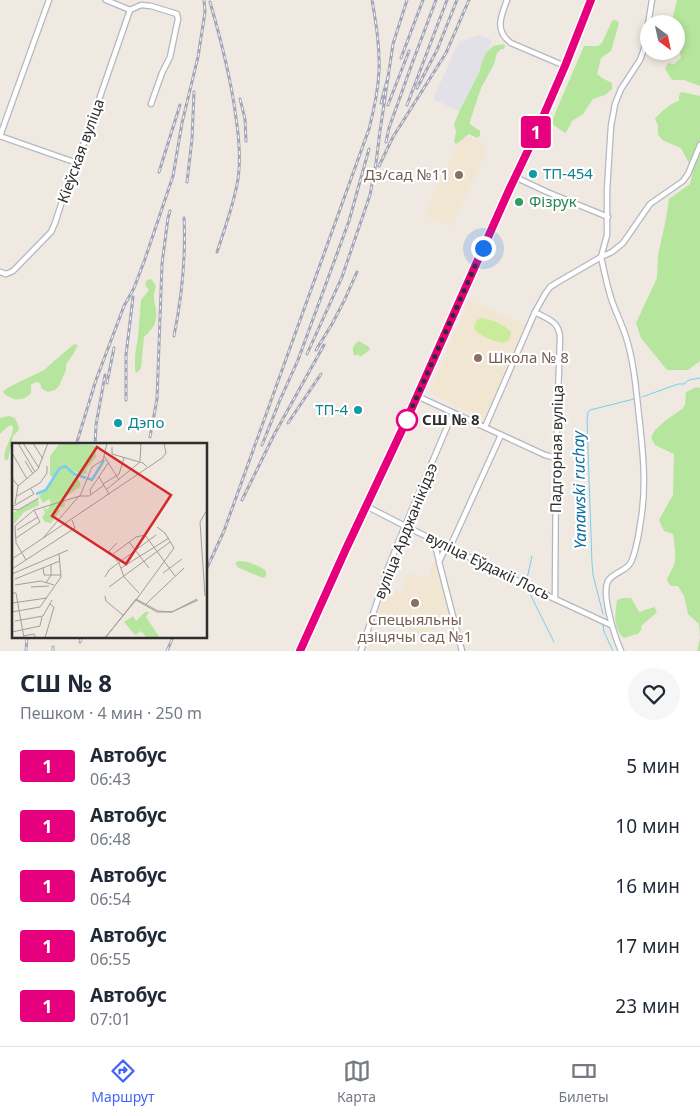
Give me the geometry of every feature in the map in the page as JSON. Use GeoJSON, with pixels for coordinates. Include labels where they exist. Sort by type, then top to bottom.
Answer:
{"type":"FeatureCollection","features":[{"type":"Feature","properties":{"kind":"main road"},"geometry":{"type":"LineString","coordinates":[[300,651],[532,142],[591,0]]}},
{"type":"Feature","properties":{"kind":"street"},"geometry":{"type":"LineString","coordinates":[[50,0],[0,136],[77,163]]}},
{"type":"Feature","properties":{"kind":"street"},"geometry":{"type":"LineString","coordinates":[[106,0],[130,10],[141,5],[177,14],[178,19],[170,56],[151,104]]}},
{"type":"Feature","properties":{"kind":"street"},"geometry":{"type":"LineString","coordinates":[[507,0],[499,20],[501,32],[506,39],[511,43],[565,66]]}},
{"type":"Feature","properties":{"kind":"street"},"geometry":{"type":"LineString","coordinates":[[621,651],[611,625],[606,592],[609,579],[628,567],[632,561],[644,499],[643,456],[632,359],[626,336],[611,299],[601,257],[607,235],[609,157],[615,104],[621,90],[640,60],[652,0]]}},
{"type":"Feature","properties":{"kind":"street","name":"Кіеўская вуліца"},"geometry":{"type":"LineString","coordinates":[[0,272],[6,274],[13,271],[51,232],[56,223],[66,189],[77,163],[130,10]]}},
{"type":"Feature","properties":{"kind":"street"},"geometry":{"type":"LineString","coordinates":[[485,427],[534,312],[550,287],[612,252],[622,243],[650,204],[683,181],[700,146]]}},
{"type":"Feature","properties":{"kind":"street"},"geometry":{"type":"LineString","coordinates":[[515,177],[608,217]]}},
{"type":"Feature","properties":{"kind":"street","name":"Падгорная вуліца"},"geometry":{"type":"LineString","coordinates":[[534,312],[554,322],[560,330],[556,458],[555,599]]}},
{"type":"Feature","properties":{"kind":"street"},"geometry":{"type":"LineString","coordinates":[[417,396],[545,455],[556,458]]}},
{"type":"Feature","properties":{"kind":"street","name":"вуліца Арджанікідзэ"},"geometry":{"type":"LineString","coordinates":[[361,651],[388,568],[454,412]]}},
{"type":"Feature","properties":{"kind":"street"},"geometry":{"type":"LineString","coordinates":[[439,562],[443,553],[450,547],[501,435]]}},
{"type":"Feature","properties":{"kind":"street","name":"вуліца Еўдакіі Лось"},"geometry":{"type":"LineString","coordinates":[[366,506],[611,625]]}},
{"type":"Feature","properties":{"kind":"street"},"geometry":{"type":"LineString","coordinates":[[432,539],[436,548],[462,651]]}},
{"type":"Feature","properties":{"kind":"shaded area"},"geometry":{"type":"Polygon","coordinates":[[[479,35],[492,40],[464,113],[433,99],[459,42],[479,35]]]}},
{"type":"Feature","properties":{"kind":"shaded area","name":"Дз/сад №11"},"geometry":{"type":"Polygon","coordinates":[[[463,134],[481,142],[487,150],[452,226],[426,216],[430,201],[463,134]]]}},
{"type":"Feature","properties":{"kind":"shaded area","name":"Школа № 8"},"geometry":{"type":"Polygon","coordinates":[[[469,300],[526,325],[486,420],[429,392],[469,300]]]}},
{"type":"Feature","properties":{"kind":"shaded area","name":"Спецыяльны дзіцячы сад №1"},"geometry":{"type":"Polygon","coordinates":[[[433,562],[437,564],[453,623],[418,635],[408,629],[388,622],[388,616],[379,613],[387,587],[400,593],[408,574],[428,578],[433,562]]]}},
{"type":"Feature","properties":{"kind":"green space"},"geometry":{"type":"Polygon","coordinates":[[[677,0],[700,0],[700,86],[684,80],[672,80],[665,69],[668,63],[674,64],[679,60],[685,60],[685,15],[673,15],[677,0]]]}},
{"type":"Feature","properties":{"kind":"green space"},"geometry":{"type":"Polygon","coordinates":[[[616,20],[619,23],[611,51],[601,58],[597,74],[612,83],[612,89],[605,95],[593,99],[583,114],[572,121],[565,133],[551,123],[584,46],[598,46],[602,43],[612,21],[616,20]]]}},
{"type":"Feature","properties":{"kind":"green space"},"geometry":{"type":"Polygon","coordinates":[[[504,44],[504,49],[497,53],[494,64],[481,88],[470,121],[470,124],[480,131],[480,136],[477,138],[469,134],[456,144],[454,142],[456,131],[454,124],[479,73],[486,53],[493,46],[504,44]]]}},
{"type":"Feature","properties":{"kind":"green space"},"geometry":{"type":"Polygon","coordinates":[[[681,92],[700,96],[700,361],[688,370],[667,370],[641,338],[636,323],[657,278],[658,255],[669,199],[690,184],[693,171],[681,148],[662,140],[658,134],[658,125],[655,119],[666,108],[679,101],[681,92]]]}},
{"type":"Feature","properties":{"kind":"green space"},"geometry":{"type":"Polygon","coordinates":[[[151,279],[155,286],[156,318],[152,328],[144,337],[141,368],[137,373],[135,371],[135,355],[141,300],[149,290],[145,285],[147,280],[151,279]]]}},
{"type":"Feature","properties":{"kind":"green space"},"geometry":{"type":"Polygon","coordinates":[[[481,318],[498,323],[508,329],[511,332],[508,340],[503,343],[487,338],[479,333],[474,327],[477,320],[481,318]]]}},
{"type":"Feature","properties":{"kind":"green space"},"geometry":{"type":"Polygon","coordinates":[[[359,341],[369,347],[370,350],[360,357],[358,354],[355,356],[353,350],[355,344],[359,341]]]}},
{"type":"Feature","properties":{"kind":"green space"},"geometry":{"type":"Polygon","coordinates":[[[74,344],[78,345],[66,364],[66,370],[59,386],[55,390],[48,392],[42,389],[40,383],[35,382],[31,385],[31,393],[24,398],[18,400],[4,394],[3,391],[9,387],[44,370],[74,344]]]}},
{"type":"Feature","properties":{"kind":"green space"},"geometry":{"type":"Polygon","coordinates":[[[697,387],[700,388],[700,638],[699,624],[688,614],[684,596],[678,586],[671,586],[667,581],[675,561],[675,546],[673,534],[664,531],[659,520],[673,495],[674,454],[655,445],[651,437],[655,430],[682,409],[685,405],[686,392],[697,387]]]}},
{"type":"Feature","properties":{"kind":"green space"},"geometry":{"type":"Polygon","coordinates":[[[9,416],[15,418],[19,427],[13,436],[8,460],[5,460],[4,456],[13,427],[11,425],[0,434],[0,418],[9,416]]]}},
{"type":"Feature","properties":{"kind":"green space"},"geometry":{"type":"Polygon","coordinates":[[[238,561],[260,567],[266,571],[266,576],[263,578],[239,568],[235,564],[238,561]]]}},
{"type":"Feature","properties":{"kind":"green space"},"geometry":{"type":"Polygon","coordinates":[[[631,598],[639,612],[654,607],[657,611],[642,625],[638,634],[624,638],[616,625],[615,615],[617,600],[631,598]]]}},
{"type":"Feature","properties":{"kind":"green space"},"geometry":{"type":"Polygon","coordinates":[[[700,638],[700,651],[697,651],[700,638]]]}},
{"type":"Feature","properties":{"kind":"waterway","name":"Yanawski ruchay"},"geometry":{"type":"LineString","coordinates":[[642,397],[678,384],[684,384],[689,380],[700,378]]}},
{"type":"Feature","properties":{"kind":"waterway","name":"Yanawski ruchay"},"geometry":{"type":"LineString","coordinates":[[603,614],[593,575],[592,563],[588,412],[634,399]]}},
{"type":"Feature","properties":{"kind":"waterway"},"geometry":{"type":"LineString","coordinates":[[527,579],[532,556]]}},
{"type":"Feature","properties":{"kind":"waterway"},"geometry":{"type":"LineString","coordinates":[[529,590],[554,642]]}},
{"type":"Feature","properties":{"kind":"waterway","name":"Yanawski ruchay"},"geometry":{"type":"LineString","coordinates":[[603,625],[604,632],[613,651]]}},
{"type":"Feature","properties":{"kind":"railway"},"geometry":{"type":"LineString","coordinates":[[77,443],[96,380],[124,306],[134,288],[145,259],[173,176],[182,123],[198,57],[205,12],[204,0]]}},
{"type":"Feature","properties":{"kind":"railway"},"geometry":{"type":"LineString","coordinates":[[208,566],[224,531],[369,129],[376,100],[379,71],[378,44],[372,0]]}},
{"type":"Feature","properties":{"kind":"railway"},"geometry":{"type":"LineString","coordinates":[[307,354],[342,277],[370,195],[393,44],[407,0]]}},
{"type":"Feature","properties":{"kind":"railway"},"geometry":{"type":"LineString","coordinates":[[401,58],[423,0]]}},
{"type":"Feature","properties":{"kind":"railway"},"geometry":{"type":"LineString","coordinates":[[386,142],[389,128],[436,0]]}},
{"type":"Feature","properties":{"kind":"railway"},"geometry":{"type":"LineString","coordinates":[[407,105],[447,0]]}},
{"type":"Feature","properties":{"kind":"railway"},"geometry":{"type":"LineString","coordinates":[[417,88],[437,50],[457,0]]}},
{"type":"Feature","properties":{"kind":"railway"},"geometry":{"type":"LineString","coordinates":[[379,166],[393,137],[446,53],[469,0]]}},
{"type":"Feature","properties":{"kind":"railway"},"geometry":{"type":"LineString","coordinates":[[210,2],[231,88],[238,133],[239,156],[239,171],[234,198],[217,252]]}},
{"type":"Feature","properties":{"kind":"railway"},"geometry":{"type":"LineString","coordinates":[[388,105],[409,51]]}},
{"type":"Feature","properties":{"kind":"railway"},"geometry":{"type":"LineString","coordinates":[[381,103],[388,77]]}},
{"type":"Feature","properties":{"kind":"railway"},"geometry":{"type":"LineString","coordinates":[[187,182],[192,139],[194,92]]}},
{"type":"Feature","properties":{"kind":"railway"},"geometry":{"type":"LineString","coordinates":[[240,99],[245,119],[246,141]]}},
{"type":"Feature","properties":{"kind":"railway"},"geometry":{"type":"LineString","coordinates":[[159,172],[180,105]]}},
{"type":"Feature","properties":{"kind":"railway"},"geometry":{"type":"LineString","coordinates":[[262,445],[298,360],[349,221],[369,149]]}},
{"type":"Feature","properties":{"kind":"railway"},"geometry":{"type":"LineString","coordinates":[[150,437],[157,399],[162,264],[170,211]]}},
{"type":"Feature","properties":{"kind":"railway"},"geometry":{"type":"LineString","coordinates":[[174,336],[183,277],[184,218]]}},
{"type":"Feature","properties":{"kind":"railway"},"geometry":{"type":"LineString","coordinates":[[316,350],[332,324],[357,272]]}},
{"type":"Feature","properties":{"kind":"railway"},"geometry":{"type":"LineString","coordinates":[[126,400],[126,355],[133,297]]}},
{"type":"Feature","properties":{"kind":"railway"},"geometry":{"type":"LineString","coordinates":[[242,500],[275,433],[324,345]]}},
{"type":"Feature","properties":{"kind":"railway"},"geometry":{"type":"LineString","coordinates":[[107,383],[114,348]]}},
{"type":"Feature","properties":{"kind":"railway"},"geometry":{"type":"LineString","coordinates":[[288,423],[321,374]]}},
{"type":"Feature","properties":{"kind":"railway"},"geometry":{"type":"LineString","coordinates":[[95,443],[96,425],[105,375]]}},
{"type":"Feature","properties":{"kind":"railway"},"geometry":{"type":"LineString","coordinates":[[26,651],[27,638]]}},
{"type":"Feature","properties":{"kind":"railway"},"geometry":{"type":"LineString","coordinates":[[80,642],[81,638]]}},
{"type":"Feature","properties":{"kind":"railway"},"geometry":{"type":"LineString","coordinates":[[167,651],[173,638]]}},
{"type":"Feature","properties":{"kind":"bus line","name":"1"},"geometry":{"type":"LineString","coordinates":[[300,651],[532,142],[591,0]]}},
{"type":"Feature","properties":{"kind":"place","name":"ТП-454"},"geometry":{"type":"Point","coordinates":[533,174]}},
{"type":"Feature","properties":{"kind":"place","name":"Дз/сад №11"},"geometry":{"type":"Point","coordinates":[459,175]}},
{"type":"Feature","properties":{"kind":"place","name":"Фізрук"},"geometry":{"type":"Point","coordinates":[519,202]}},
{"type":"Feature","properties":{"kind":"place","name":"Школа № 8"},"geometry":{"type":"Point","coordinates":[478,358]}},
{"type":"Feature","properties":{"kind":"place","name":"ТП-4"},"geometry":{"type":"Point","coordinates":[358,410]}},
{"type":"Feature","properties":{"kind":"place","name":"СШ № 8"},"geometry":{"type":"Point","coordinates":[407,420]}},
{"type":"Feature","properties":{"kind":"place","name":"Дэпо"},"geometry":{"type":"Point","coordinates":[118,423]}},
{"type":"Feature","properties":{"kind":"place","name":"Спецыяльны дзіцячы сад №1"},"geometry":{"type":"Point","coordinates":[415,603]}},
{"type":"Feature","properties":{"kind":"route"},"geometry":{"type":"LineString","coordinates":[[407,420],[483,248]]}}]}
